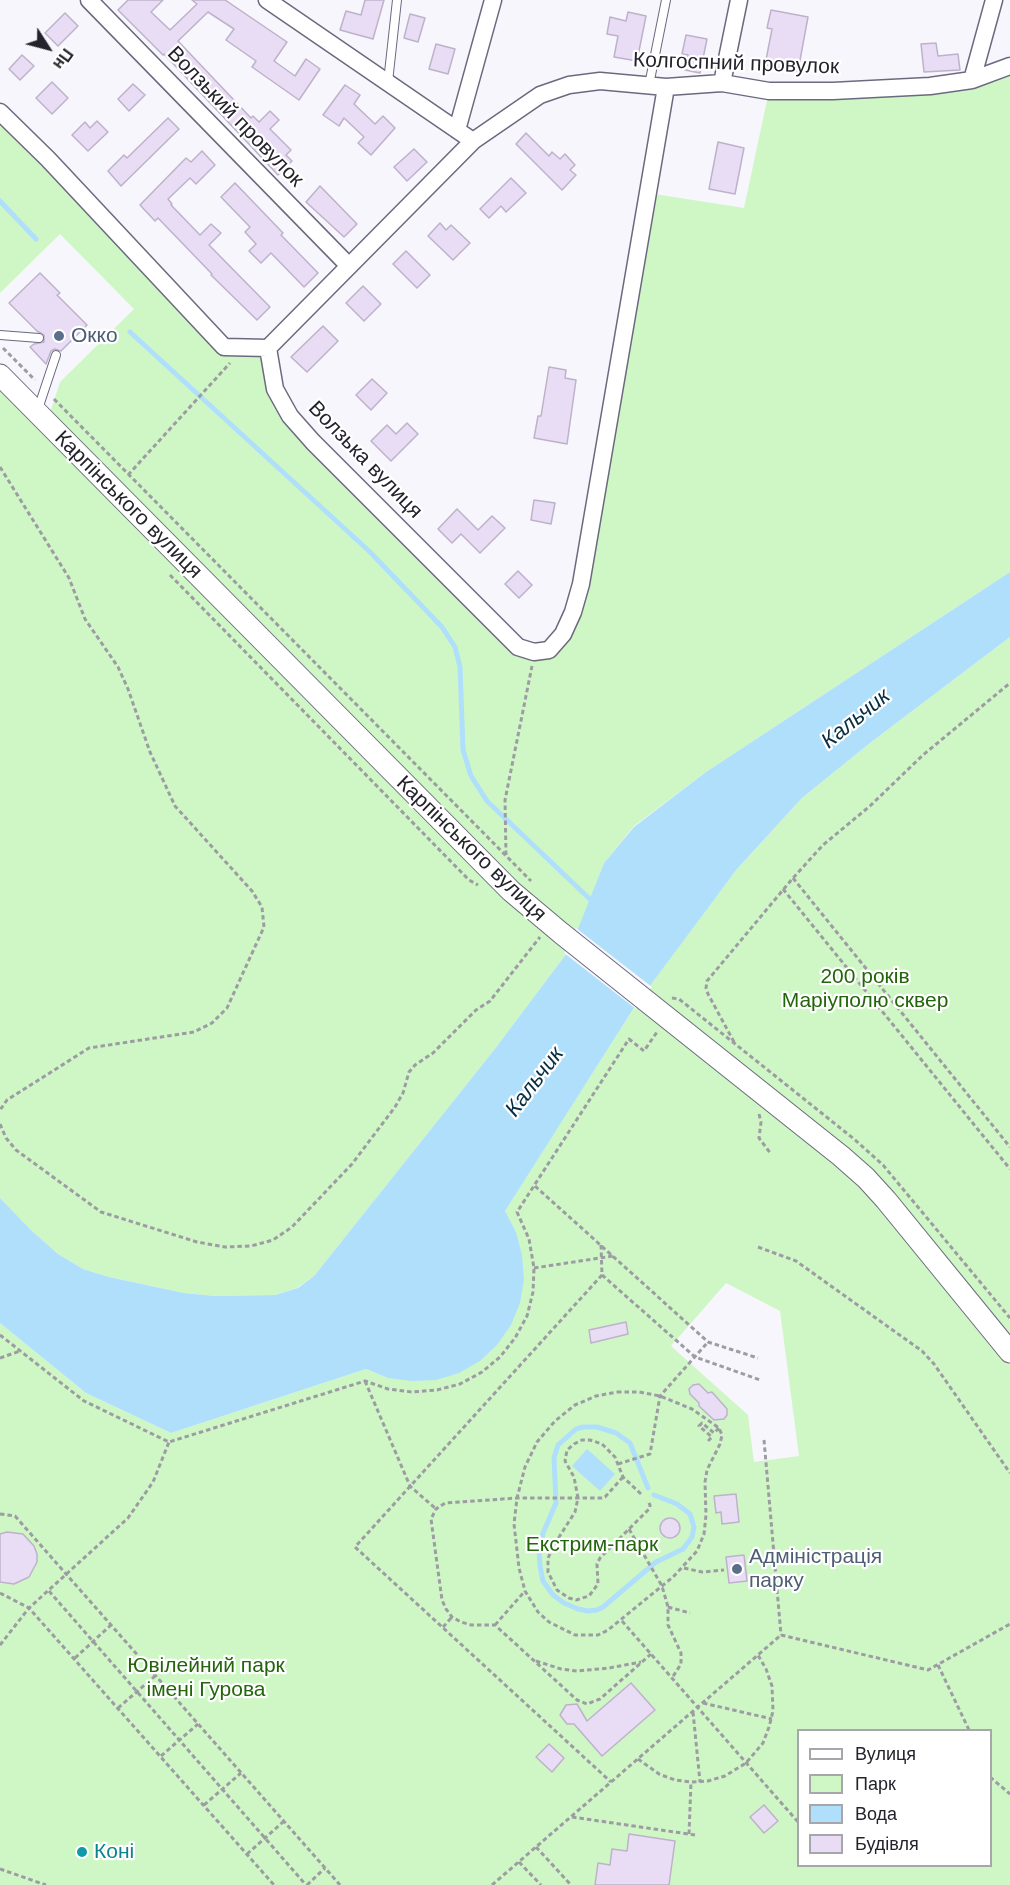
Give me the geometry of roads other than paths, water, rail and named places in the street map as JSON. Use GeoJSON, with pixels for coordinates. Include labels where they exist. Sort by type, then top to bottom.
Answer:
{"type":"FeatureCollection","features":[{"type":"Feature","properties":{"kind":"street","name":"Волзький провулок"},"geometry":{"type":"LineString","coordinates":[[89,0],[349,266]]}},
{"type":"Feature","properties":{"kind":"street"},"geometry":{"type":"LineString","coordinates":[[267,0],[473,141]]}},
{"type":"Feature","properties":{"kind":"street"},"geometry":{"type":"LineString","coordinates":[[457,130],[493,0]]}},
{"type":"Feature","properties":{"kind":"street"},"geometry":{"type":"LineString","coordinates":[[722,83],[739,0]]}},
{"type":"Feature","properties":{"kind":"street"},"geometry":{"type":"LineString","coordinates":[[972,80],[994,0]]}},
{"type":"Feature","properties":{"kind":"street","name":"Колгоспний провулок"},"geometry":{"type":"LineString","coordinates":[[268,348],[473,141],[540,95],[569,85],[600,81],[666,87],[722,83],[744,89],[769,91],[832,91],[930,86],[972,80],[1010,66]]}},
{"type":"Feature","properties":{"kind":"street","name":"Волзька вулиця"},"geometry":{"type":"LineString","coordinates":[[268,348],[275,389],[290,416],[313,442],[518,647],[541,651],[563,634],[573,612],[581,584],[666,87]]}},
{"type":"Feature","properties":{"kind":"street"},"geometry":{"type":"LineString","coordinates":[[0,112],[48,159],[224,348],[268,348]]}},
{"type":"Feature","properties":{"kind":"street","name":"Карпінського вулиця"},"geometry":{"type":"LineString","coordinates":[[0,375],[551,934],[841,1156],[866,1178],[1010,1352]]}},
{"type":"Feature","properties":{"kind":"lane"},"geometry":{"type":"LineString","coordinates":[[387,82],[397,0]]}},
{"type":"Feature","properties":{"kind":"lane"},"geometry":{"type":"LineString","coordinates":[[649,85],[666,0]]}},
{"type":"Feature","properties":{"kind":"lane"},"geometry":{"type":"LineString","coordinates":[[0,335],[39,338]]}},
{"type":"Feature","properties":{"kind":"lane"},"geometry":{"type":"LineString","coordinates":[[37,413],[56,355]]}},
{"type":"Feature","properties":{"kind":"water","name":"Кальчик"},"geometry":{"type":"Polygon","coordinates":[[[1010,572],[1010,637],[870,743],[802,798],[737,869],[637,1003],[505,1211],[516,1232],[522,1255],[524,1279],[520,1303],[511,1325],[497,1345],[480,1361],[459,1373],[436,1380],[412,1381],[388,1378],[366,1369],[171,1433],[86,1393],[0,1323],[0,1198],[58,1254],[83,1269],[109,1277],[184,1293],[215,1296],[275,1295],[298,1288],[314,1276],[494,1050],[570,949],[604,863],[634,827],[706,772],[1010,572]]]}},
{"type":"Feature","properties":{"kind":"water"},"geometry":{"type":"Polygon","coordinates":[[[587,1449],[615,1474],[600,1491],[572,1466],[587,1449]]]}},
{"type":"Feature","properties":{"kind":"waterway"},"geometry":{"type":"LineString","coordinates":[[0,201],[36,239]]}},
{"type":"Feature","properties":{"kind":"waterway"},"geometry":{"type":"LineString","coordinates":[[130,332],[369,551],[442,627],[455,647],[460,667],[463,750],[471,776],[487,801],[595,904]]}},
{"type":"Feature","properties":{"kind":"waterway"},"geometry":{"type":"LineString","coordinates":[[648,1488],[630,1443],[616,1433],[597,1427],[583,1427],[576,1429],[558,1445],[554,1458],[556,1503],[543,1533],[539,1550],[543,1581],[553,1595],[578,1609],[597,1610],[656,1562],[683,1549],[692,1537],[694,1527],[690,1514],[677,1504],[654,1495]]}},
{"type":"Feature","properties":{"kind":"place","name":"Окко"},"geometry":{"type":"Point","coordinates":[59,336]}},
{"type":"Feature","properties":{"kind":"place","name":"Адміністрація парку"},"geometry":{"type":"Point","coordinates":[737,1569]}},
{"type":"Feature","properties":{"kind":"place","name":"Коні"},"geometry":{"type":"Point","coordinates":[82,1852]}},
{"type":"Feature","properties":{"kind":"park label","name":"200 років Маріуполю сквер"},"geometry":{"type":"Point","coordinates":[865,989]}},
{"type":"Feature","properties":{"kind":"park label","name":"Екстрим-парк"},"geometry":{"type":"Point","coordinates":[592,1545]}},
{"type":"Feature","properties":{"kind":"park label","name":"Ювілейний парк імені Гурова"},"geometry":{"type":"Point","coordinates":[206,1678]}}]}
